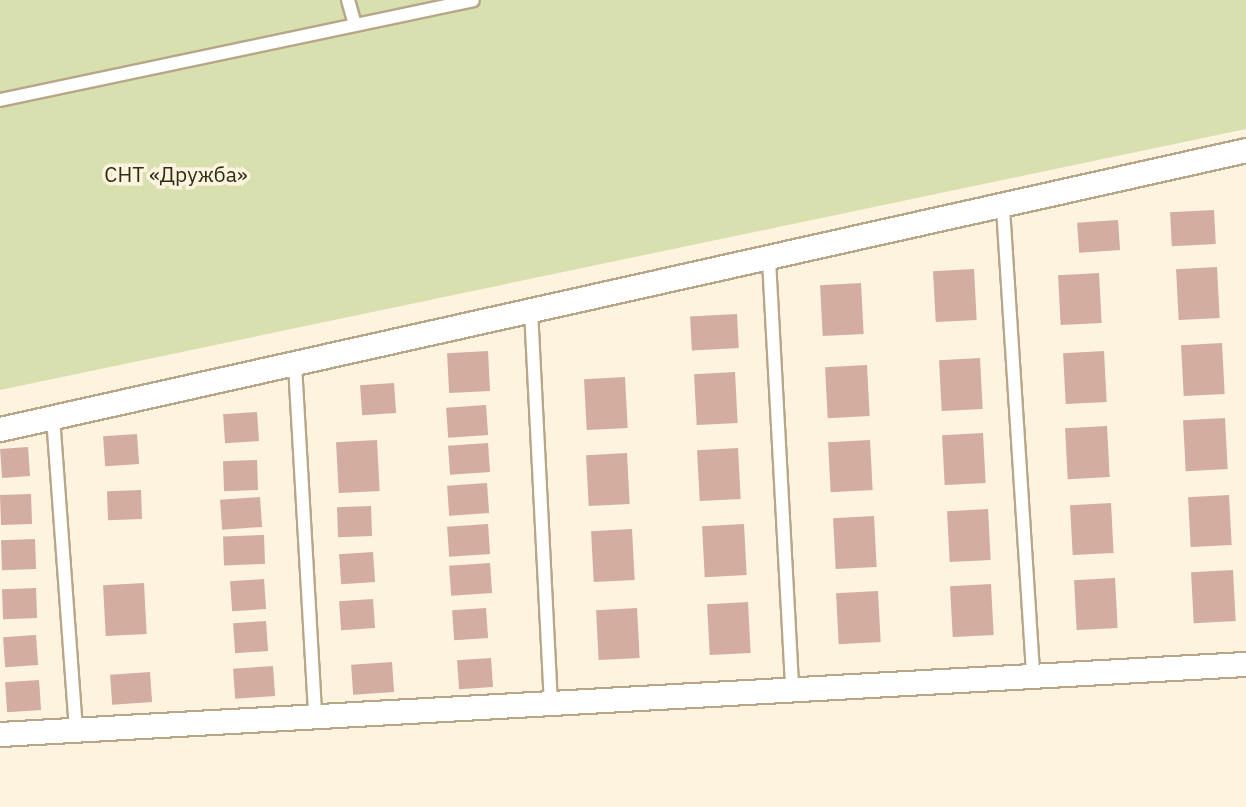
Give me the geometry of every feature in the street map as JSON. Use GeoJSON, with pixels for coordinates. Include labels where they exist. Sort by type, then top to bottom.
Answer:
{"type":"FeatureCollection","features":[{"type":"Feature","properties":{"kind":"street"},"geometry":{"type":"LineString","coordinates":[[0,429],[1003,208],[1246,150]]}},
{"type":"Feature","properties":{"kind":"street"},"geometry":{"type":"LineString","coordinates":[[0,734],[1246,664]]}},
{"type":"Feature","properties":{"kind":"lane"},"geometry":{"type":"LineString","coordinates":[[348,0],[355,24]]}},
{"type":"Feature","properties":{"kind":"lane"},"geometry":{"type":"LineString","coordinates":[[0,100],[473,0]]}},
{"type":"Feature","properties":{"kind":"lane"},"geometry":{"type":"LineString","coordinates":[[1003,208],[1033,674]]}},
{"type":"Feature","properties":{"kind":"lane"},"geometry":{"type":"LineString","coordinates":[[769,260],[792,689]]}},
{"type":"Feature","properties":{"kind":"lane"},"geometry":{"type":"LineString","coordinates":[[531,310],[551,701]]}},
{"type":"Feature","properties":{"kind":"lane"},"geometry":{"type":"LineString","coordinates":[[295,365],[314,716]]}},
{"type":"Feature","properties":{"kind":"lane"},"geometry":{"type":"LineString","coordinates":[[53,418],[76,730]]}},
{"type":"Feature","properties":{"kind":"green space","name":"СНТ «Дружба»"},"geometry":{"type":"Polygon","coordinates":[[[0,0],[1246,0],[1246,129],[0,390],[0,0]]]}},
{"type":"Feature","properties":{"kind":"building"},"geometry":{"type":"Polygon","coordinates":[[[1214,210],[1216,244],[1172,246],[1170,212],[1214,210]]]}},
{"type":"Feature","properties":{"kind":"building"},"geometry":{"type":"Polygon","coordinates":[[[1118,220],[1120,250],[1079,253],[1077,223],[1118,220]]]}},
{"type":"Feature","properties":{"kind":"building"},"geometry":{"type":"Polygon","coordinates":[[[1217,267],[1220,318],[1179,320],[1176,269],[1217,267]]]}},
{"type":"Feature","properties":{"kind":"building"},"geometry":{"type":"Polygon","coordinates":[[[974,269],[977,320],[936,322],[933,271],[974,269]]]}},
{"type":"Feature","properties":{"kind":"building"},"geometry":{"type":"Polygon","coordinates":[[[1099,273],[1102,323],[1061,325],[1058,275],[1099,273]]]}},
{"type":"Feature","properties":{"kind":"building"},"geometry":{"type":"Polygon","coordinates":[[[861,283],[864,334],[823,336],[820,285],[861,283]]]}},
{"type":"Feature","properties":{"kind":"building"},"geometry":{"type":"Polygon","coordinates":[[[737,314],[739,348],[692,350],[690,316],[737,314]]]}},
{"type":"Feature","properties":{"kind":"building"},"geometry":{"type":"Polygon","coordinates":[[[1222,343],[1225,394],[1184,396],[1181,345],[1222,343]]]}},
{"type":"Feature","properties":{"kind":"building"},"geometry":{"type":"Polygon","coordinates":[[[488,351],[490,391],[449,393],[447,353],[488,351]]]}},
{"type":"Feature","properties":{"kind":"building"},"geometry":{"type":"Polygon","coordinates":[[[1104,351],[1107,402],[1066,404],[1063,353],[1104,351]]]}},
{"type":"Feature","properties":{"kind":"building"},"geometry":{"type":"Polygon","coordinates":[[[980,358],[983,409],[942,411],[939,360],[980,358]]]}},
{"type":"Feature","properties":{"kind":"building"},"geometry":{"type":"Polygon","coordinates":[[[867,365],[870,416],[828,418],[825,367],[867,365]]]}},
{"type":"Feature","properties":{"kind":"building"},"geometry":{"type":"Polygon","coordinates":[[[735,372],[738,423],[697,425],[694,374],[735,372]]]}},
{"type":"Feature","properties":{"kind":"building"},"geometry":{"type":"Polygon","coordinates":[[[625,377],[628,428],[587,430],[584,379],[625,377]]]}},
{"type":"Feature","properties":{"kind":"building"},"geometry":{"type":"Polygon","coordinates":[[[394,383],[396,413],[362,415],[360,385],[394,383]]]}},
{"type":"Feature","properties":{"kind":"building"},"geometry":{"type":"Polygon","coordinates":[[[486,405],[488,435],[448,438],[446,408],[486,405]]]}},
{"type":"Feature","properties":{"kind":"building"},"geometry":{"type":"Polygon","coordinates":[[[257,412],[259,441],[225,443],[223,414],[257,412]]]}},
{"type":"Feature","properties":{"kind":"building"},"geometry":{"type":"Polygon","coordinates":[[[1225,418],[1228,469],[1186,471],[1183,420],[1225,418]]]}},
{"type":"Feature","properties":{"kind":"building"},"geometry":{"type":"Polygon","coordinates":[[[1107,426],[1110,477],[1068,479],[1065,428],[1107,426]]]}},
{"type":"Feature","properties":{"kind":"building"},"geometry":{"type":"Polygon","coordinates":[[[983,433],[986,483],[945,485],[942,435],[983,433]]]}},
{"type":"Feature","properties":{"kind":"building"},"geometry":{"type":"Polygon","coordinates":[[[137,434],[139,464],[105,466],[103,436],[137,434]]]}},
{"type":"Feature","properties":{"kind":"building"},"geometry":{"type":"Polygon","coordinates":[[[377,440],[380,491],[339,493],[336,442],[377,440]]]}},
{"type":"Feature","properties":{"kind":"building"},"geometry":{"type":"Polygon","coordinates":[[[870,440],[873,490],[831,492],[828,442],[870,440]]]}},
{"type":"Feature","properties":{"kind":"building"},"geometry":{"type":"Polygon","coordinates":[[[488,443],[490,472],[450,475],[448,446],[488,443]]]}},
{"type":"Feature","properties":{"kind":"building"},"geometry":{"type":"Polygon","coordinates":[[[28,447],[30,476],[2,478],[0,449],[28,447]]]}},
{"type":"Feature","properties":{"kind":"building"},"geometry":{"type":"Polygon","coordinates":[[[738,448],[741,499],[700,501],[697,450],[738,448]]]}},
{"type":"Feature","properties":{"kind":"building"},"geometry":{"type":"Polygon","coordinates":[[[627,453],[630,504],[589,506],[586,455],[627,453]]]}},
{"type":"Feature","properties":{"kind":"building"},"geometry":{"type":"Polygon","coordinates":[[[257,460],[258,490],[224,491],[223,461],[257,460]]]}},
{"type":"Feature","properties":{"kind":"building"},"geometry":{"type":"Polygon","coordinates":[[[487,483],[489,513],[449,516],[447,486],[487,483]]]}},
{"type":"Feature","properties":{"kind":"building"},"geometry":{"type":"Polygon","coordinates":[[[141,490],[142,519],[108,520],[107,491],[141,490]]]}},
{"type":"Feature","properties":{"kind":"building"},"geometry":{"type":"Polygon","coordinates":[[[31,494],[32,524],[1,525],[0,495],[31,494]]]}},
{"type":"Feature","properties":{"kind":"building"},"geometry":{"type":"Polygon","coordinates":[[[1229,495],[1232,545],[1191,547],[1188,497],[1229,495]]]}},
{"type":"Feature","properties":{"kind":"building"},"geometry":{"type":"Polygon","coordinates":[[[260,497],[262,527],[222,530],[220,500],[260,497]]]}},
{"type":"Feature","properties":{"kind":"building"},"geometry":{"type":"Polygon","coordinates":[[[1111,503],[1114,553],[1073,555],[1070,505],[1111,503]]]}},
{"type":"Feature","properties":{"kind":"building"},"geometry":{"type":"Polygon","coordinates":[[[371,506],[372,536],[338,537],[337,507],[371,506]]]}},
{"type":"Feature","properties":{"kind":"building"},"geometry":{"type":"Polygon","coordinates":[[[988,509],[991,560],[950,562],[947,511],[988,509]]]}},
{"type":"Feature","properties":{"kind":"building"},"geometry":{"type":"Polygon","coordinates":[[[874,516],[877,567],[836,569],[833,518],[874,516]]]}},
{"type":"Feature","properties":{"kind":"building"},"geometry":{"type":"Polygon","coordinates":[[[488,524],[490,554],[449,557],[447,527],[488,524]]]}},
{"type":"Feature","properties":{"kind":"building"},"geometry":{"type":"Polygon","coordinates":[[[744,524],[747,575],[705,577],[702,526],[744,524]]]}},
{"type":"Feature","properties":{"kind":"building"},"geometry":{"type":"Polygon","coordinates":[[[632,529],[635,580],[594,582],[591,531],[632,529]]]}},
{"type":"Feature","properties":{"kind":"building"},"geometry":{"type":"Polygon","coordinates":[[[264,535],[265,564],[224,565],[223,536],[264,535]]]}},
{"type":"Feature","properties":{"kind":"building"},"geometry":{"type":"Polygon","coordinates":[[[35,539],[36,569],[2,570],[1,540],[35,539]]]}},
{"type":"Feature","properties":{"kind":"building"},"geometry":{"type":"Polygon","coordinates":[[[373,552],[375,582],[341,584],[339,554],[373,552]]]}},
{"type":"Feature","properties":{"kind":"building"},"geometry":{"type":"Polygon","coordinates":[[[490,563],[492,593],[451,596],[449,566],[490,563]]]}},
{"type":"Feature","properties":{"kind":"building"},"geometry":{"type":"Polygon","coordinates":[[[1233,570],[1236,621],[1194,623],[1191,572],[1233,570]]]}},
{"type":"Feature","properties":{"kind":"building"},"geometry":{"type":"Polygon","coordinates":[[[1115,578],[1118,628],[1077,630],[1074,580],[1115,578]]]}},
{"type":"Feature","properties":{"kind":"building"},"geometry":{"type":"Polygon","coordinates":[[[264,579],[266,609],[232,611],[230,581],[264,579]]]}},
{"type":"Feature","properties":{"kind":"building"},"geometry":{"type":"Polygon","coordinates":[[[144,583],[147,634],[106,636],[103,585],[144,583]]]}},
{"type":"Feature","properties":{"kind":"building"},"geometry":{"type":"Polygon","coordinates":[[[991,584],[994,635],[953,637],[950,586],[991,584]]]}},
{"type":"Feature","properties":{"kind":"building"},"geometry":{"type":"Polygon","coordinates":[[[36,588],[37,618],[3,619],[2,589],[36,588]]]}},
{"type":"Feature","properties":{"kind":"building"},"geometry":{"type":"Polygon","coordinates":[[[878,591],[881,642],[839,644],[836,593],[878,591]]]}},
{"type":"Feature","properties":{"kind":"building"},"geometry":{"type":"Polygon","coordinates":[[[373,599],[375,628],[341,630],[339,601],[373,599]]]}},
{"type":"Feature","properties":{"kind":"building"},"geometry":{"type":"Polygon","coordinates":[[[748,602],[751,653],[710,655],[707,604],[748,602]]]}},
{"type":"Feature","properties":{"kind":"building"},"geometry":{"type":"Polygon","coordinates":[[[486,608],[488,638],[454,640],[452,610],[486,608]]]}},
{"type":"Feature","properties":{"kind":"building"},"geometry":{"type":"Polygon","coordinates":[[[637,608],[640,658],[599,660],[596,610],[637,608]]]}},
{"type":"Feature","properties":{"kind":"building"},"geometry":{"type":"Polygon","coordinates":[[[266,621],[268,651],[235,653],[233,623],[266,621]]]}},
{"type":"Feature","properties":{"kind":"building"},"geometry":{"type":"Polygon","coordinates":[[[36,635],[38,665],[5,667],[3,637],[36,635]]]}},
{"type":"Feature","properties":{"kind":"building"},"geometry":{"type":"Polygon","coordinates":[[[491,658],[493,687],[459,689],[457,660],[491,658]]]}},
{"type":"Feature","properties":{"kind":"building"},"geometry":{"type":"Polygon","coordinates":[[[392,662],[394,692],[353,695],[351,665],[392,662]]]}},
{"type":"Feature","properties":{"kind":"building"},"geometry":{"type":"Polygon","coordinates":[[[273,666],[275,696],[235,699],[233,669],[273,666]]]}},
{"type":"Feature","properties":{"kind":"building"},"geometry":{"type":"Polygon","coordinates":[[[150,672],[152,702],[112,705],[110,675],[150,672]]]}},
{"type":"Feature","properties":{"kind":"building"},"geometry":{"type":"Polygon","coordinates":[[[39,680],[41,710],[7,712],[5,682],[39,680]]]}}]}
